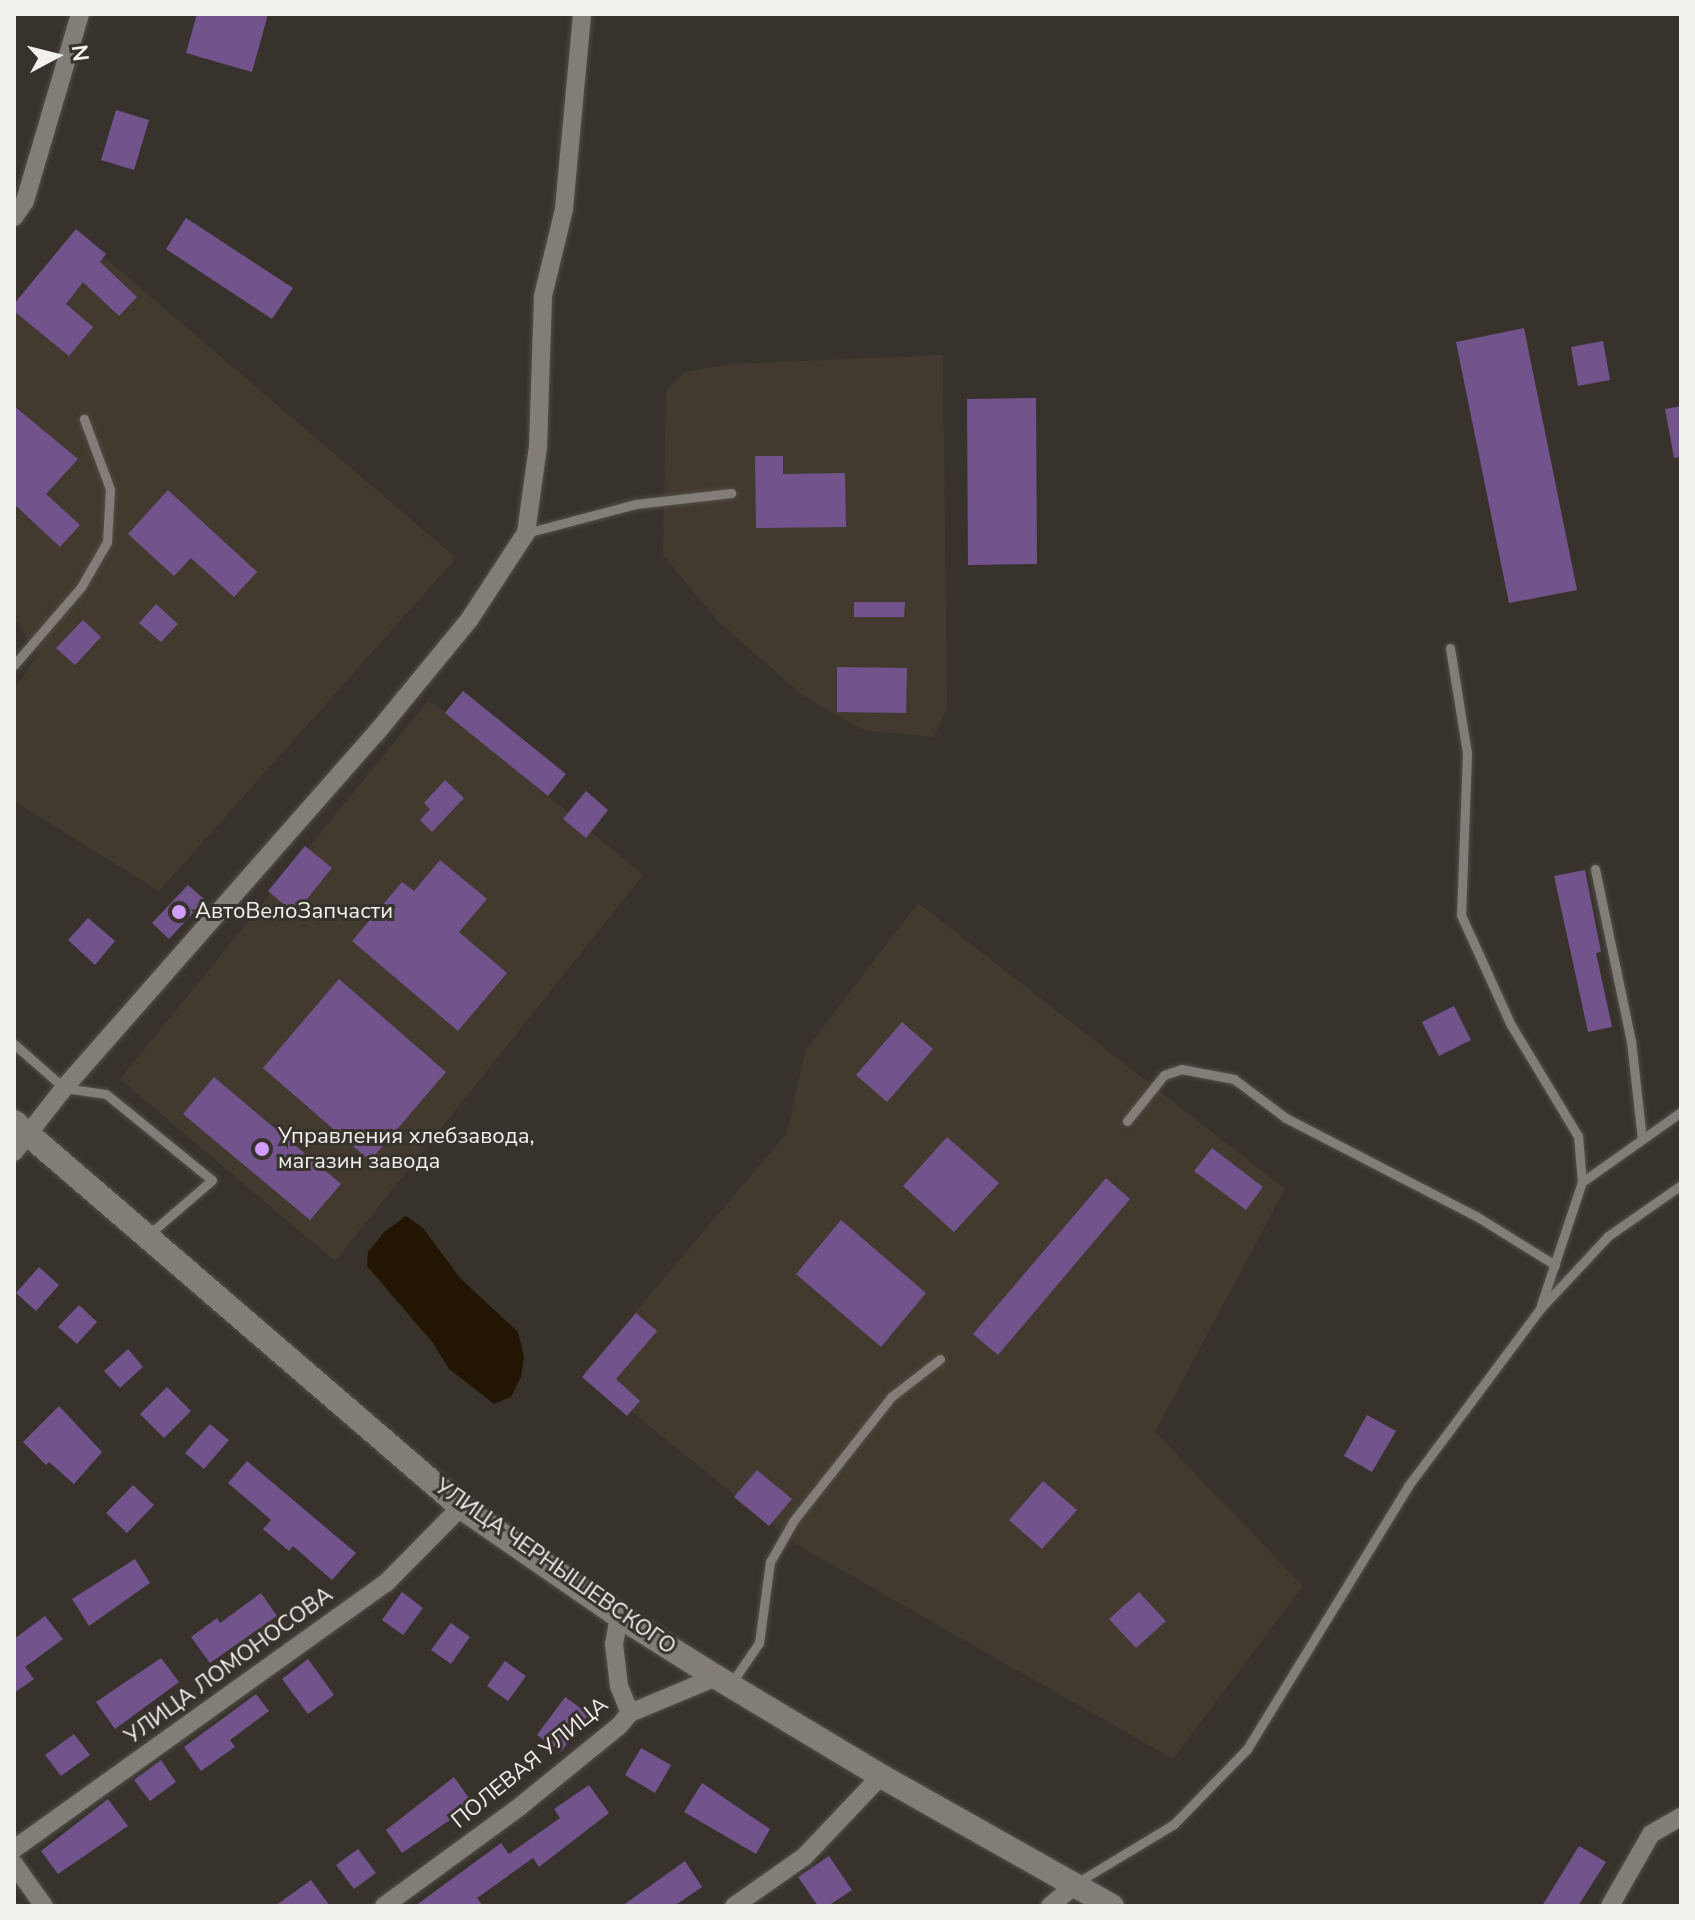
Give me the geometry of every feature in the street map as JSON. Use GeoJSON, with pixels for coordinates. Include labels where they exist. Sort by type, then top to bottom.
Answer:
{"type":"FeatureCollection","features":[{"type":"Feature","properties":{"kind":"main road","name":"УЛИЦА ЧЕРНЫШЕВСКОГО"},"geometry":{"type":"LineString","coordinates":[[19,1136],[147,1236],[461,1507],[619,1616],[723,1681],[881,1776],[1112,1906]]}},
{"type":"Feature","properties":{"kind":"street"},"geometry":{"type":"LineString","coordinates":[[14,217],[25,201],[80,14]]}},
{"type":"Feature","properties":{"kind":"street"},"geometry":{"type":"LineString","coordinates":[[19,1136],[377,732],[469,620],[526,533],[538,447],[543,296],[564,209],[582,14]]}},
{"type":"Feature","properties":{"kind":"street","name":"УЛИЦА ЛОМОНОСОВА"},"geometry":{"type":"LineString","coordinates":[[14,1849],[386,1583],[461,1507]]}},
{"type":"Feature","properties":{"kind":"street"},"geometry":{"type":"LineString","coordinates":[[619,1616],[614,1644],[618,1672],[630,1713]]}},
{"type":"Feature","properties":{"kind":"street","name":"ПОЛЕВАЯ УЛИЦА"},"geometry":{"type":"LineString","coordinates":[[384,1906],[518,1808],[619,1726],[630,1713],[723,1681]]}},
{"type":"Feature","properties":{"kind":"street"},"geometry":{"type":"LineString","coordinates":[[734,1906],[804,1857],[881,1776]]}},
{"type":"Feature","properties":{"kind":"street"},"geometry":{"type":"LineString","coordinates":[[1610,1906],[1651,1834],[1681,1817]]}},
{"type":"Feature","properties":{"kind":"street"},"geometry":{"type":"LineString","coordinates":[[14,1864],[44,1906]]}},
{"type":"Feature","properties":{"kind":"street"},"geometry":{"type":"LineString","coordinates":[[1050,1906],[1076,1884]]}},
{"type":"Feature","properties":{"kind":"lane"},"geometry":{"type":"LineString","coordinates":[[14,665],[81,587],[107,542],[110,489],[84,419]]}},
{"type":"Feature","properties":{"kind":"lane"},"geometry":{"type":"LineString","coordinates":[[526,533],[636,504],[731,493]]}},
{"type":"Feature","properties":{"kind":"lane"},"geometry":{"type":"LineString","coordinates":[[1450,648],[1467,753],[1461,915],[1511,1025],[1578,1136],[1582,1182],[1540,1309]]}},
{"type":"Feature","properties":{"kind":"lane"},"geometry":{"type":"LineString","coordinates":[[1595,869],[1631,1041],[1642,1139]]}},
{"type":"Feature","properties":{"kind":"lane"},"geometry":{"type":"LineString","coordinates":[[14,1044],[64,1088],[106,1094],[212,1180],[147,1236]]}},
{"type":"Feature","properties":{"kind":"lane"},"geometry":{"type":"LineString","coordinates":[[1127,1121],[1164,1075],[1181,1069],[1234,1079],[1286,1118],[1476,1216],[1555,1265]]}},
{"type":"Feature","properties":{"kind":"lane"},"geometry":{"type":"LineString","coordinates":[[1582,1182],[1681,1112]]}},
{"type":"Feature","properties":{"kind":"lane"},"geometry":{"type":"LineString","coordinates":[[1076,1884],[1174,1824],[1247,1749],[1408,1486],[1540,1309],[1608,1236],[1681,1185]]}},
{"type":"Feature","properties":{"kind":"lane"},"geometry":{"type":"LineString","coordinates":[[723,1681],[759,1643],[770,1562],[794,1520],[891,1397],[940,1359]]}},
{"type":"Feature","properties":{"kind":"shaded area"},"geometry":{"type":"Polygon","coordinates":[[[76,233],[456,558],[159,891],[14,801],[14,690],[37,655],[14,617],[14,305],[76,233]]]}},
{"type":"Feature","properties":{"kind":"shaded area"},"geometry":{"type":"Polygon","coordinates":[[[943,355],[947,707],[934,737],[863,730],[802,695],[719,622],[663,555],[666,391],[685,372],[733,364],[943,355]]]}},
{"type":"Feature","properties":{"kind":"shaded area"},"geometry":{"type":"Polygon","coordinates":[[[428,701],[448,713],[643,875],[335,1261],[120,1079],[428,701]]]}},
{"type":"Feature","properties":{"kind":"shaded area"},"geometry":{"type":"Polygon","coordinates":[[[918,903],[1285,1189],[1155,1432],[1303,1586],[1173,1759],[794,1543],[584,1373],[787,1133],[805,1051],[918,903]]]}},
{"type":"Feature","properties":{"kind":"shaded area"},"geometry":{"type":"Polygon","coordinates":[[[406,1216],[423,1228],[460,1278],[518,1332],[524,1357],[521,1377],[511,1397],[494,1404],[449,1369],[433,1343],[367,1266],[368,1252],[384,1232],[406,1216]]]}},
{"type":"Feature","properties":{"kind":"building"},"geometry":{"type":"Polygon","coordinates":[[[197,14],[268,14],[252,72],[186,53],[197,14]]]}},
{"type":"Feature","properties":{"kind":"building"},"geometry":{"type":"Polygon","coordinates":[[[116,110],[149,120],[134,170],[101,160],[116,110]]]}},
{"type":"Feature","properties":{"kind":"building"},"geometry":{"type":"Polygon","coordinates":[[[186,218],[293,288],[272,319],[166,249],[186,218]]]}},
{"type":"Feature","properties":{"kind":"building"},"geometry":{"type":"Polygon","coordinates":[[[76,229],[106,254],[100,262],[137,297],[119,316],[83,282],[66,304],[93,327],[69,356],[14,311],[14,304],[76,229]]]}},
{"type":"Feature","properties":{"kind":"building"},"geometry":{"type":"Polygon","coordinates":[[[1524,328],[1577,590],[1509,603],[1456,342],[1524,328]]]}},
{"type":"Feature","properties":{"kind":"building"},"geometry":{"type":"Polygon","coordinates":[[[1603,341],[1610,380],[1578,386],[1571,347],[1603,341]]]}},
{"type":"Feature","properties":{"kind":"building"},"geometry":{"type":"Polygon","coordinates":[[[1036,398],[1037,564],[968,565],[967,399],[1036,398]]]}},
{"type":"Feature","properties":{"kind":"building"},"geometry":{"type":"Polygon","coordinates":[[[14,406],[78,459],[46,494],[80,525],[60,547],[14,504],[14,406]]]}},
{"type":"Feature","properties":{"kind":"building"},"geometry":{"type":"Polygon","coordinates":[[[1681,406],[1681,457],[1674,458],[1665,409],[1681,406]]]}},
{"type":"Feature","properties":{"kind":"building"},"geometry":{"type":"Polygon","coordinates":[[[755,456],[783,456],[783,474],[845,473],[846,527],[756,528],[755,456]]]}},
{"type":"Feature","properties":{"kind":"building"},"geometry":{"type":"Polygon","coordinates":[[[168,490],[257,572],[234,597],[191,558],[174,576],[128,534],[168,490]]]}},
{"type":"Feature","properties":{"kind":"building"},"geometry":{"type":"Polygon","coordinates":[[[854,602],[905,602],[904,617],[854,617],[854,602]]]}},
{"type":"Feature","properties":{"kind":"building"},"geometry":{"type":"Polygon","coordinates":[[[156,604],[178,624],[161,642],[139,623],[156,604]]]}},
{"type":"Feature","properties":{"kind":"building"},"geometry":{"type":"Polygon","coordinates":[[[83,620],[101,637],[75,665],[56,648],[83,620]]]}},
{"type":"Feature","properties":{"kind":"building"},"geometry":{"type":"Polygon","coordinates":[[[837,667],[907,668],[906,713],[837,712],[837,667]]]}},
{"type":"Feature","properties":{"kind":"building"},"geometry":{"type":"Polygon","coordinates":[[[463,691],[566,774],[548,796],[445,713],[463,691]]]}},
{"type":"Feature","properties":{"kind":"building"},"geometry":{"type":"Polygon","coordinates":[[[445,780],[464,798],[432,832],[420,820],[430,809],[424,803],[445,780]]]}},
{"type":"Feature","properties":{"kind":"building"},"geometry":{"type":"Polygon","coordinates":[[[586,791],[608,810],[586,838],[563,819],[586,791]]]}},
{"type":"Feature","properties":{"kind":"building"},"geometry":{"type":"Polygon","coordinates":[[[305,846],[332,868],[295,914],[268,891],[305,846]]]}},
{"type":"Feature","properties":{"kind":"building"},"geometry":{"type":"Polygon","coordinates":[[[440,860],[487,899],[459,932],[507,973],[458,1031],[352,941],[402,882],[414,891],[440,860]]]}},
{"type":"Feature","properties":{"kind":"building"},"geometry":{"type":"Polygon","coordinates":[[[1585,870],[1601,952],[1596,953],[1612,1027],[1588,1032],[1554,876],[1585,870]]]}},
{"type":"Feature","properties":{"kind":"building","name":"АвтоВелоЗапчасти"},"geometry":{"type":"Polygon","coordinates":[[[188,885],[205,900],[169,939],[152,923],[188,885]]]}},
{"type":"Feature","properties":{"kind":"building"},"geometry":{"type":"Polygon","coordinates":[[[88,918],[115,941],[95,965],[68,940],[88,918]]]}},
{"type":"Feature","properties":{"kind":"building"},"geometry":{"type":"Polygon","coordinates":[[[339,979],[446,1072],[370,1161],[263,1068],[339,979]]]}},
{"type":"Feature","properties":{"kind":"building"},"geometry":{"type":"Polygon","coordinates":[[[1454,1006],[1471,1040],[1439,1056],[1422,1022],[1454,1006]]]}},
{"type":"Feature","properties":{"kind":"building"},"geometry":{"type":"Polygon","coordinates":[[[902,1022],[933,1049],[887,1102],[856,1075],[902,1022]]]}},
{"type":"Feature","properties":{"kind":"building","name":"Управления хлебзавода, магазин завода"},"geometry":{"type":"Polygon","coordinates":[[[214,1077],[341,1184],[310,1220],[183,1114],[214,1077]]]}},
{"type":"Feature","properties":{"kind":"building"},"geometry":{"type":"Polygon","coordinates":[[[947,1137],[999,1183],[954,1232],[903,1186],[947,1137]]]}},
{"type":"Feature","properties":{"kind":"building"},"geometry":{"type":"Polygon","coordinates":[[[1212,1148],[1263,1187],[1246,1210],[1194,1171],[1212,1148]]]}},
{"type":"Feature","properties":{"kind":"building"},"geometry":{"type":"Polygon","coordinates":[[[1106,1178],[1130,1199],[998,1355],[973,1334],[1106,1178]]]}},
{"type":"Feature","properties":{"kind":"building"},"geometry":{"type":"Polygon","coordinates":[[[841,1220],[926,1293],[881,1347],[796,1274],[841,1220]]]}},
{"type":"Feature","properties":{"kind":"building"},"geometry":{"type":"Polygon","coordinates":[[[39,1267],[59,1285],[36,1311],[16,1293],[39,1267]]]}},
{"type":"Feature","properties":{"kind":"building"},"geometry":{"type":"Polygon","coordinates":[[[79,1305],[97,1322],[77,1344],[58,1327],[79,1305]]]}},
{"type":"Feature","properties":{"kind":"building"},"geometry":{"type":"Polygon","coordinates":[[[636,1313],[657,1331],[616,1379],[640,1401],[627,1416],[582,1377],[636,1313]]]}},
{"type":"Feature","properties":{"kind":"building"},"geometry":{"type":"Polygon","coordinates":[[[128,1349],[143,1367],[120,1388],[104,1371],[128,1349]]]}},
{"type":"Feature","properties":{"kind":"building"},"geometry":{"type":"Polygon","coordinates":[[[167,1387],[191,1411],[164,1438],[140,1414],[167,1387]]]}},
{"type":"Feature","properties":{"kind":"building"},"geometry":{"type":"Polygon","coordinates":[[[59,1406],[102,1452],[74,1484],[49,1462],[46,1465],[23,1442],[59,1406]]]}},
{"type":"Feature","properties":{"kind":"building"},"geometry":{"type":"Polygon","coordinates":[[[1367,1415],[1396,1431],[1372,1472],[1344,1456],[1367,1415]]]}},
{"type":"Feature","properties":{"kind":"building"},"geometry":{"type":"Polygon","coordinates":[[[210,1424],[229,1440],[204,1469],[185,1453],[210,1424]]]}},
{"type":"Feature","properties":{"kind":"building"},"geometry":{"type":"Polygon","coordinates":[[[247,1461],[356,1553],[332,1580],[293,1546],[289,1551],[263,1529],[271,1520],[228,1483],[247,1461]]]}},
{"type":"Feature","properties":{"kind":"building"},"geometry":{"type":"Polygon","coordinates":[[[757,1470],[792,1499],[769,1526],[734,1497],[757,1470]]]}},
{"type":"Feature","properties":{"kind":"building"},"geometry":{"type":"Polygon","coordinates":[[[1043,1481],[1077,1510],[1042,1549],[1009,1520],[1043,1481]]]}},
{"type":"Feature","properties":{"kind":"building"},"geometry":{"type":"Polygon","coordinates":[[[133,1485],[154,1505],[127,1533],[106,1513],[133,1485]]]}},
{"type":"Feature","properties":{"kind":"building"},"geometry":{"type":"Polygon","coordinates":[[[135,1559],[150,1583],[89,1626],[72,1599],[135,1559]]]}},
{"type":"Feature","properties":{"kind":"building"},"geometry":{"type":"Polygon","coordinates":[[[402,1592],[423,1608],[403,1635],[382,1620],[402,1592]]]}},
{"type":"Feature","properties":{"kind":"building"},"geometry":{"type":"Polygon","coordinates":[[[1139,1592],[1166,1621],[1136,1648],[1109,1619],[1139,1592]]]}},
{"type":"Feature","properties":{"kind":"building"},"geometry":{"type":"Polygon","coordinates":[[[261,1593],[277,1616],[210,1663],[191,1637],[217,1618],[220,1623],[261,1593]]]}},
{"type":"Feature","properties":{"kind":"building"},"geometry":{"type":"Polygon","coordinates":[[[45,1616],[63,1639],[25,1667],[34,1679],[14,1693],[14,1639],[45,1616]]]}},
{"type":"Feature","properties":{"kind":"building"},"geometry":{"type":"Polygon","coordinates":[[[451,1623],[470,1637],[451,1664],[431,1650],[451,1623]]]}},
{"type":"Feature","properties":{"kind":"building"},"geometry":{"type":"Polygon","coordinates":[[[161,1658],[179,1682],[115,1729],[96,1702],[161,1658]]]}},
{"type":"Feature","properties":{"kind":"building"},"geometry":{"type":"Polygon","coordinates":[[[308,1659],[334,1695],[308,1714],[282,1679],[308,1659]]]}},
{"type":"Feature","properties":{"kind":"building"},"geometry":{"type":"Polygon","coordinates":[[[505,1661],[526,1676],[508,1701],[487,1686],[505,1661]]]}},
{"type":"Feature","properties":{"kind":"building"},"geometry":{"type":"Polygon","coordinates":[[[256,1694],[269,1711],[230,1740],[235,1747],[201,1771],[184,1747],[256,1694]]]}},
{"type":"Feature","properties":{"kind":"building"},"geometry":{"type":"Polygon","coordinates":[[[565,1697],[589,1714],[561,1752],[537,1735],[565,1697]]]}},
{"type":"Feature","properties":{"kind":"building"},"geometry":{"type":"Polygon","coordinates":[[[74,1734],[90,1755],[61,1776],[45,1755],[74,1734]]]}},
{"type":"Feature","properties":{"kind":"building"},"geometry":{"type":"Polygon","coordinates":[[[641,1748],[671,1765],[655,1793],[625,1775],[641,1748]]]}},
{"type":"Feature","properties":{"kind":"building"},"geometry":{"type":"Polygon","coordinates":[[[161,1760],[176,1782],[150,1801],[134,1780],[161,1760]]]}},
{"type":"Feature","properties":{"kind":"building"},"geometry":{"type":"Polygon","coordinates":[[[454,1777],[473,1804],[402,1853],[386,1830],[454,1777]]]}},
{"type":"Feature","properties":{"kind":"building"},"geometry":{"type":"Polygon","coordinates":[[[702,1783],[770,1829],[756,1854],[684,1812],[702,1783]]]}},
{"type":"Feature","properties":{"kind":"building"},"geometry":{"type":"Polygon","coordinates":[[[589,1785],[609,1813],[539,1867],[533,1858],[477,1898],[483,1906],[415,1906],[501,1843],[509,1854],[560,1818],[554,1809],[589,1785]]]}},
{"type":"Feature","properties":{"kind":"building"},"geometry":{"type":"Polygon","coordinates":[[[108,1799],[128,1826],[58,1874],[41,1851],[108,1799]]]}},
{"type":"Feature","properties":{"kind":"building"},"geometry":{"type":"Polygon","coordinates":[[[1579,1846],[1606,1862],[1578,1906],[1542,1906],[1579,1846]]]}},
{"type":"Feature","properties":{"kind":"building"},"geometry":{"type":"Polygon","coordinates":[[[358,1849],[376,1873],[354,1889],[336,1865],[358,1849]]]}},
{"type":"Feature","properties":{"kind":"building"},"geometry":{"type":"Polygon","coordinates":[[[829,1856],[852,1890],[828,1906],[818,1906],[798,1877],[829,1856]]]}},
{"type":"Feature","properties":{"kind":"building"},"geometry":{"type":"Polygon","coordinates":[[[685,1861],[702,1887],[674,1906],[622,1906],[685,1861]]]}},
{"type":"Feature","properties":{"kind":"building"},"geometry":{"type":"Polygon","coordinates":[[[311,1880],[330,1906],[275,1906],[311,1880]]]}},
{"type":"Feature","properties":{"kind":"place","name":"АвтоВелоЗапчасти"},"geometry":{"type":"Point","coordinates":[179,912]}},
{"type":"Feature","properties":{"kind":"place","name":"Управления хлебзавода, магазин завода"},"geometry":{"type":"Point","coordinates":[262,1149]}}]}
